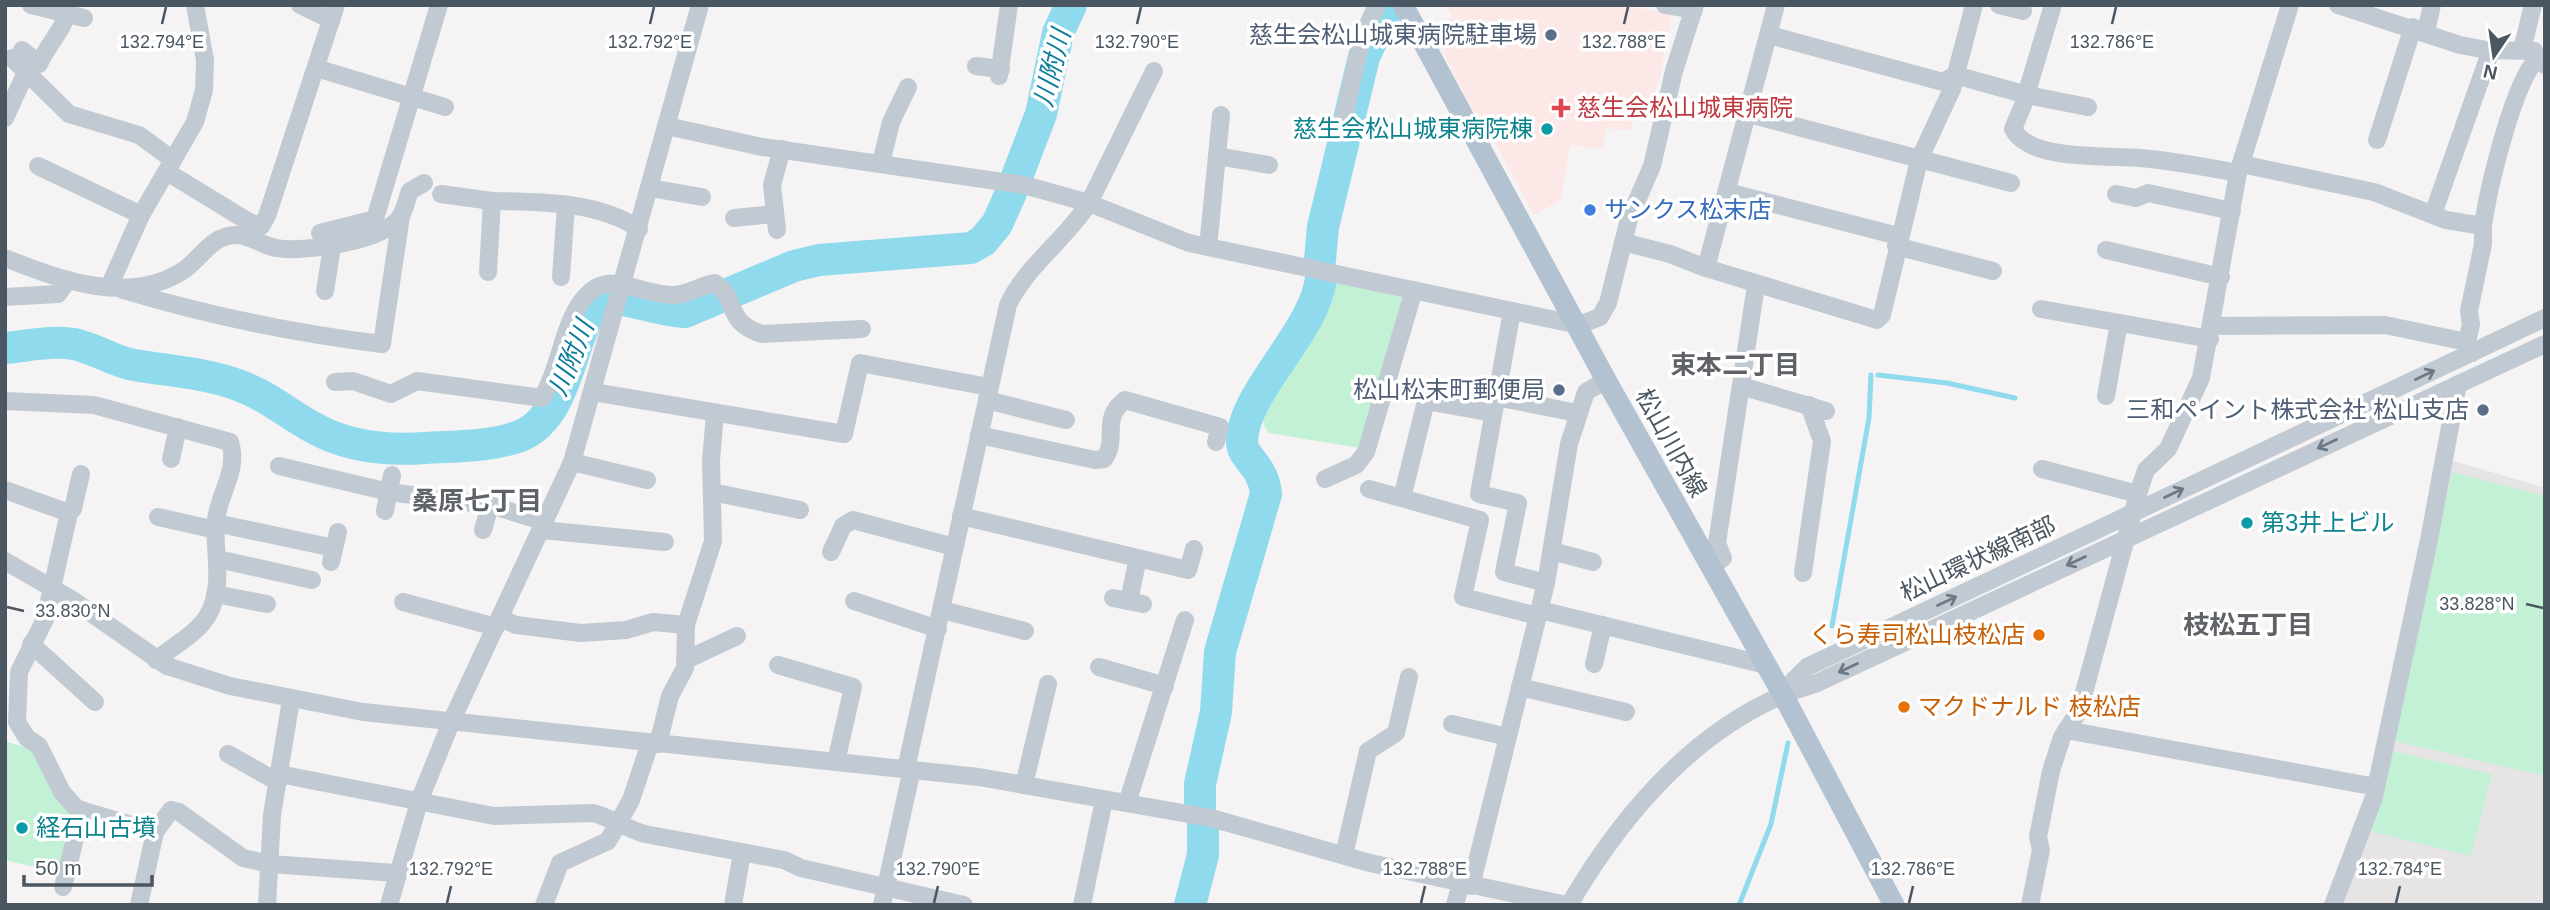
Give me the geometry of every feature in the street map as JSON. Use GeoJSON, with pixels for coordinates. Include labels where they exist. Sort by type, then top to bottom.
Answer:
{"type":"FeatureCollection","features":[{"type":"Feature","properties":{"kind":"main road","name":"松山川内線"},"geometry":{"type":"LineString","coordinates":[[1403,5],[1606,380],[1782,693],[1894,905]]}},
{"type":"Feature","properties":{"kind":"street"},"geometry":{"type":"LineString","coordinates":[[31,5],[76,16],[64,24],[49,42],[39,64],[17,54],[26,72],[69,114],[139,135],[170,166],[249,222],[261,226],[267,216],[334,13],[300,5]]}},
{"type":"Feature","properties":{"kind":"street"},"geometry":{"type":"LineString","coordinates":[[116,288],[141,215],[195,122],[204,90],[205,60],[195,5]]}},
{"type":"Feature","properties":{"kind":"street"},"geometry":{"type":"LineString","coordinates":[[326,240],[375,219],[439,5]]}},
{"type":"Feature","properties":{"kind":"street"},"geometry":{"type":"LineString","coordinates":[[389,905],[396,873],[420,799],[452,720],[572,462],[700,5]]}},
{"type":"Feature","properties":{"kind":"street"},"geometry":{"type":"LineString","coordinates":[[976,66],[1000,73],[1009,5]]}},
{"type":"Feature","properties":{"kind":"street"},"geometry":{"type":"LineString","coordinates":[[1342,125],[1362,37],[1377,5]]}},
{"type":"Feature","properties":{"kind":"street"},"geometry":{"type":"LineString","coordinates":[[667,126],[782,149],[1024,185],[1088,203],[1161,233],[1208,247],[1578,325],[1600,317],[1608,303],[1629,219],[1651,166],[1674,71],[1695,8],[1665,5]]}},
{"type":"Feature","properties":{"kind":"street"},"geometry":{"type":"LineString","coordinates":[[1706,268],[1776,5]]}},
{"type":"Feature","properties":{"kind":"street"},"geometry":{"type":"LineString","coordinates":[[1999,5],[2023,11]]}},
{"type":"Feature","properties":{"kind":"street"},"geometry":{"type":"LineString","coordinates":[[2053,5],[2027,95],[2013,129],[2026,144],[2077,157],[2140,158],[2240,169],[2374,192],[2406,207],[2446,220],[2483,226]]}},
{"type":"Feature","properties":{"kind":"street"},"geometry":{"type":"LineString","coordinates":[[2034,904],[2041,850],[2038,837],[2051,771],[2066,730],[2080,711],[2124,538],[2146,470],[2168,449],[2201,378],[2240,169],[2290,5]]}},
{"type":"Feature","properties":{"kind":"street"},"geometry":{"type":"LineString","coordinates":[[2338,5],[2420,29],[2460,44],[2535,58]]}},
{"type":"Feature","properties":{"kind":"street"},"geometry":{"type":"LineString","coordinates":[[2377,140],[2432,5]]}},
{"type":"Feature","properties":{"kind":"street"},"geometry":{"type":"LineString","coordinates":[[2041,309],[2119,323],[2211,333],[2385,325],[2469,347],[2469,311],[2483,244],[2483,226],[2493,170],[2521,83],[2535,58],[2533,5]]}},
{"type":"Feature","properties":{"kind":"street"},"geometry":{"type":"LineString","coordinates":[[1623,242],[1670,254],[1756,285],[1877,320],[1881,315],[1919,160],[1952,89],[1969,6]]}},
{"type":"Feature","properties":{"kind":"street"},"geometry":{"type":"LineString","coordinates":[[1769,35],[1943,82],[1955,75],[2027,95],[2070,95],[2088,107]]}},
{"type":"Feature","properties":{"kind":"street"},"geometry":{"type":"LineString","coordinates":[[2433,214],[2491,50]]}},
{"type":"Feature","properties":{"kind":"street"},"geometry":{"type":"LineString","coordinates":[[316,68],[445,107]]}},
{"type":"Feature","properties":{"kind":"street"},"geometry":{"type":"LineString","coordinates":[[883,896],[954,547],[1008,305],[1015,290],[1076,223],[1154,71]]}},
{"type":"Feature","properties":{"kind":"street"},"geometry":{"type":"LineString","coordinates":[[5,118],[26,72]]}},
{"type":"Feature","properties":{"kind":"street"},"geometry":{"type":"LineString","coordinates":[[881,163],[891,122],[908,87]]}},
{"type":"Feature","properties":{"kind":"street"},"geometry":{"type":"LineString","coordinates":[[1749,114],[2011,183]]}},
{"type":"Feature","properties":{"kind":"street"},"geometry":{"type":"LineString","coordinates":[[1208,247],[1221,115]]}},
{"type":"Feature","properties":{"kind":"street"},"geometry":{"type":"LineString","coordinates":[[734,218],[776,222],[772,185],[782,149]]}},
{"type":"Feature","properties":{"kind":"street"},"geometry":{"type":"LineString","coordinates":[[1217,156],[1269,165]]}},
{"type":"Feature","properties":{"kind":"street"},"geometry":{"type":"LineString","coordinates":[[38,166],[141,215]]}},
{"type":"Feature","properties":{"kind":"street"},"geometry":{"type":"LineString","coordinates":[[5,258],[68,280],[116,288],[221,318],[295,334],[382,344],[401,216],[410,191],[424,183]]}},
{"type":"Feature","properties":{"kind":"street"},"geometry":{"type":"LineString","coordinates":[[650,188],[702,197]]}},
{"type":"Feature","properties":{"kind":"street"},"geometry":{"type":"LineString","coordinates":[[1728,192],[1993,271]]}},
{"type":"Feature","properties":{"kind":"street"},"geometry":{"type":"LineString","coordinates":[[2116,194],[2136,198],[2148,193],[2232,211]]}},
{"type":"Feature","properties":{"kind":"street"},"geometry":{"type":"LineString","coordinates":[[441,194],[492,201],[566,205],[624,218],[639,229]]}},
{"type":"Feature","properties":{"kind":"street"},"geometry":{"type":"LineString","coordinates":[[488,272],[492,201]]}},
{"type":"Feature","properties":{"kind":"street"},"geometry":{"type":"LineString","coordinates":[[561,277],[566,205]]}},
{"type":"Feature","properties":{"kind":"street"},"geometry":{"type":"LineString","coordinates":[[116,288],[175,275],[218,240],[234,235],[279,249],[387,227],[401,216]]}},
{"type":"Feature","properties":{"kind":"street"},"geometry":{"type":"LineString","coordinates":[[326,240],[326,291]]}},
{"type":"Feature","properties":{"kind":"street"},"geometry":{"type":"LineString","coordinates":[[2120,247],[2221,276]]}},
{"type":"Feature","properties":{"kind":"street"},"geometry":{"type":"LineString","coordinates":[[5,297],[58,294],[68,280]]}},
{"type":"Feature","properties":{"kind":"street"},"geometry":{"type":"LineString","coordinates":[[335,382],[353,381],[391,394],[416,381],[542,398],[555,374],[572,318],[581,304],[605,285],[624,282],[663,295],[679,295],[715,283],[722,288],[737,320],[747,329],[762,334],[862,329]]}},
{"type":"Feature","properties":{"kind":"street"},"geometry":{"type":"LineString","coordinates":[[1710,568],[1723,558],[1717,543],[1756,285]]}},
{"type":"Feature","properties":{"kind":"street"},"geometry":{"type":"LineString","coordinates":[[1325,479],[1356,465],[1366,452],[1414,290]]}},
{"type":"Feature","properties":{"kind":"street"},"geometry":{"type":"LineString","coordinates":[[1512,311],[1479,494],[1518,503],[1504,572],[1546,583]]}},
{"type":"Feature","properties":{"kind":"street","name":"松山環状線南部"},"geometry":{"type":"LineString","coordinates":[[1782,693],[1807,667],[2132,513],[2469,347],[2545,318]]}},
{"type":"Feature","properties":{"kind":"street"},"geometry":{"type":"LineString","coordinates":[[2106,396],[2119,323]]}},
{"type":"Feature","properties":{"kind":"street","name":"松山環状線南部"},"geometry":{"type":"LineString","coordinates":[[1782,693],[1816,683],[2545,344]]}},
{"type":"Feature","properties":{"kind":"street"},"geometry":{"type":"LineString","coordinates":[[593,392],[844,434],[860,363],[988,393],[1066,420]]}},
{"type":"Feature","properties":{"kind":"street"},"geometry":{"type":"LineString","coordinates":[[1455,905],[1466,885],[1508,737],[1539,613],[1577,413],[1586,392],[1606,380]]}},
{"type":"Feature","properties":{"kind":"street"},"geometry":{"type":"LineString","coordinates":[[2333,905],[2376,787],[2429,540],[2458,384]]}},
{"type":"Feature","properties":{"kind":"street"},"geometry":{"type":"LineString","coordinates":[[1741,386],[1818,408],[1822,440],[1803,573]]}},
{"type":"Feature","properties":{"kind":"street"},"geometry":{"type":"LineString","coordinates":[[979,435],[1104,460],[1109,453],[1111,419],[1115,408],[1125,400],[1220,427],[1216,442]]}},
{"type":"Feature","properties":{"kind":"street"},"geometry":{"type":"LineString","coordinates":[[5,401],[94,405],[230,442],[233,461],[216,526],[218,559],[215,594],[208,616],[156,660]]}},
{"type":"Feature","properties":{"kind":"street"},"geometry":{"type":"LineString","coordinates":[[1402,498],[1426,401],[1577,413]]}},
{"type":"Feature","properties":{"kind":"street"},"geometry":{"type":"LineString","coordinates":[[544,905],[560,863],[608,841],[643,771],[670,696],[681,678],[686,660],[686,625],[712,541],[715,413]]}},
{"type":"Feature","properties":{"kind":"street"},"geometry":{"type":"LineString","coordinates":[[172,459],[178,427]]}},
{"type":"Feature","properties":{"kind":"street"},"geometry":{"type":"LineString","coordinates":[[572,462],[647,480]]}},
{"type":"Feature","properties":{"kind":"street"},"geometry":{"type":"LineString","coordinates":[[279,467],[391,483],[490,505],[543,526],[665,542]]}},
{"type":"Feature","properties":{"kind":"street"},"geometry":{"type":"LineString","coordinates":[[2042,469],[2138,494]]}},
{"type":"Feature","properties":{"kind":"street"},"geometry":{"type":"LineString","coordinates":[[80,474],[42,627],[12,678],[17,722],[27,738],[39,746],[49,761],[70,803],[82,810],[155,832]]}},
{"type":"Feature","properties":{"kind":"street"},"geometry":{"type":"LineString","coordinates":[[385,511],[391,483]]}},
{"type":"Feature","properties":{"kind":"street"},"geometry":{"type":"LineString","coordinates":[[1368,489],[1480,520],[1463,597],[1603,625],[1766,665]]}},
{"type":"Feature","properties":{"kind":"street"},"geometry":{"type":"LineString","coordinates":[[5,490],[69,513]]}},
{"type":"Feature","properties":{"kind":"street"},"geometry":{"type":"LineString","coordinates":[[712,492],[800,510]]}},
{"type":"Feature","properties":{"kind":"street"},"geometry":{"type":"LineString","coordinates":[[484,530],[490,505]]}},
{"type":"Feature","properties":{"kind":"street"},"geometry":{"type":"LineString","coordinates":[[961,516],[1138,558],[1187,577],[1194,549]]}},
{"type":"Feature","properties":{"kind":"street"},"geometry":{"type":"LineString","coordinates":[[158,517],[334,547]]}},
{"type":"Feature","properties":{"kind":"street"},"geometry":{"type":"LineString","coordinates":[[831,552],[843,526],[853,520],[954,547]]}},
{"type":"Feature","properties":{"kind":"street"},"geometry":{"type":"LineString","coordinates":[[1052,556],[1056,538]]}},
{"type":"Feature","properties":{"kind":"street"},"geometry":{"type":"LineString","coordinates":[[1552,551],[1593,562]]}},
{"type":"Feature","properties":{"kind":"street"},"geometry":{"type":"LineString","coordinates":[[1128,601],[1138,558]]}},
{"type":"Feature","properties":{"kind":"street"},"geometry":{"type":"LineString","coordinates":[[218,559],[312,580]]}},
{"type":"Feature","properties":{"kind":"street"},"geometry":{"type":"LineString","coordinates":[[5,561],[53,588],[156,660],[230,685],[291,699],[363,712],[909,769],[1024,785],[1211,818],[1466,885],[1568,905],[1606,846],[1666,776],[1745,714],[1782,693]]}},
{"type":"Feature","properties":{"kind":"street"},"geometry":{"type":"LineString","coordinates":[[215,594],[267,604]]}},
{"type":"Feature","properties":{"kind":"street"},"geometry":{"type":"LineString","coordinates":[[854,601],[938,629]]}},
{"type":"Feature","properties":{"kind":"street"},"geometry":{"type":"LineString","coordinates":[[403,602],[498,623],[581,633],[626,630],[653,622],[686,625]]}},
{"type":"Feature","properties":{"kind":"street"},"geometry":{"type":"LineString","coordinates":[[942,610],[1025,631]]}},
{"type":"Feature","properties":{"kind":"street"},"geometry":{"type":"LineString","coordinates":[[1127,803],[1185,620]]}},
{"type":"Feature","properties":{"kind":"street"},"geometry":{"type":"LineString","coordinates":[[1594,664],[1603,625]]}},
{"type":"Feature","properties":{"kind":"street"},"geometry":{"type":"LineString","coordinates":[[686,660],[737,636]]}},
{"type":"Feature","properties":{"kind":"street"},"geometry":{"type":"LineString","coordinates":[[31,644],[95,702]]}},
{"type":"Feature","properties":{"kind":"street"},"geometry":{"type":"LineString","coordinates":[[778,665],[853,687],[836,762]]}},
{"type":"Feature","properties":{"kind":"street"},"geometry":{"type":"LineString","coordinates":[[1099,667],[1116,679],[1165,686]]}},
{"type":"Feature","properties":{"kind":"street"},"geometry":{"type":"LineString","coordinates":[[1344,855],[1368,751],[1396,733],[1409,677]]}},
{"type":"Feature","properties":{"kind":"street"},"geometry":{"type":"LineString","coordinates":[[1024,785],[1048,684]]}},
{"type":"Feature","properties":{"kind":"street"},"geometry":{"type":"LineString","coordinates":[[1520,687],[1626,712]]}},
{"type":"Feature","properties":{"kind":"street"},"geometry":{"type":"LineString","coordinates":[[267,905],[279,778],[291,699]]}},
{"type":"Feature","properties":{"kind":"street"},"geometry":{"type":"LineString","coordinates":[[1452,724],[1508,737]]}},
{"type":"Feature","properties":{"kind":"street"},"geometry":{"type":"LineString","coordinates":[[2066,730],[2376,787]]}},
{"type":"Feature","properties":{"kind":"street"},"geometry":{"type":"LineString","coordinates":[[228,754],[279,778],[420,799],[494,816],[593,813],[645,834],[784,860],[883,896],[964,905]]}},
{"type":"Feature","properties":{"kind":"street"},"geometry":{"type":"LineString","coordinates":[[1082,905],[1104,800]]}},
{"type":"Feature","properties":{"kind":"street"},"geometry":{"type":"LineString","coordinates":[[63,887],[82,810]]}},
{"type":"Feature","properties":{"kind":"street"},"geometry":{"type":"LineString","coordinates":[[139,905],[155,832],[166,813],[171,810],[179,812],[243,858],[270,864],[396,873]]}},
{"type":"Feature","properties":{"kind":"street"},"geometry":{"type":"LineString","coordinates":[[733,905],[742,853]]}},
{"type":"Feature","properties":{"kind":"shaded area","name":"慈生会松山城東病院"},"geometry":{"type":"Polygon","coordinates":[[[1446,5],[1622,5],[1671,14],[1660,77],[1647,116],[1633,114],[1631,131],[1606,128],[1603,150],[1570,145],[1561,200],[1534,215],[1486,126],[1468,102],[1432,29],[1453,17],[1446,5]]]}},
{"type":"Feature","properties":{"kind":"shaded area"},"geometry":{"type":"Polygon","coordinates":[[[2454,461],[2545,488],[2545,905],[2338,905],[2448,464],[2454,461]]]}},
{"type":"Feature","properties":{"kind":"green space"},"geometry":{"type":"Polygon","coordinates":[[[1336,280],[1407,295],[1359,448],[1268,433],[1263,422],[1269,395],[1336,280]]]}},
{"type":"Feature","properties":{"kind":"green space"},"geometry":{"type":"Polygon","coordinates":[[[2452,472],[2545,496],[2545,776],[2394,741],[2452,472]]]}},
{"type":"Feature","properties":{"kind":"green space"},"geometry":{"type":"Polygon","coordinates":[[[5,741],[33,750],[75,814],[61,873],[5,860],[5,741]]]}},
{"type":"Feature","properties":{"kind":"green space"},"geometry":{"type":"Polygon","coordinates":[[[2392,751],[2492,774],[2471,856],[2369,831],[2392,751]]]}},
{"type":"Feature","properties":{"kind":"waterway","name":"川附川"},"geometry":{"type":"LineString","coordinates":[[5,348],[49,343],[74,344],[129,364],[198,374],[225,381],[258,394],[325,434],[367,446],[410,449],[509,440],[539,424],[552,406],[563,385],[586,321],[595,307],[607,299],[685,312],[794,266],[819,260],[971,248],[983,241],[997,224],[1041,114],[1058,33],[1071,5]]}},
{"type":"Feature","properties":{"kind":"waterway"},"geometry":{"type":"LineString","coordinates":[[1320,260],[1323,227],[1364,57],[1388,6]]}},
{"type":"Feature","properties":{"kind":"waterway"},"geometry":{"type":"LineString","coordinates":[[1200,807],[1200,784],[1216,712],[1220,652],[1266,494],[1258,469],[1243,448],[1245,423],[1265,383],[1306,320],[1316,299],[1321,278]]}},
{"type":"Feature","properties":{"kind":"waterway"},"geometry":{"type":"LineString","coordinates":[[1832,626],[1869,418],[1871,375]]}},
{"type":"Feature","properties":{"kind":"waterway"},"geometry":{"type":"LineString","coordinates":[[1878,375],[1947,383],[2015,398]]}},
{"type":"Feature","properties":{"kind":"waterway"},"geometry":{"type":"LineString","coordinates":[[1739,905],[1771,824],[1788,743]]}},
{"type":"Feature","properties":{"kind":"waterway"},"geometry":{"type":"LineString","coordinates":[[1190,905],[1203,855],[1203,825]]}},
{"type":"Feature","properties":{"kind":"place","name":"慈生会松山城東病院駐車場"},"geometry":{"type":"Point","coordinates":[1551,35]}},
{"type":"Feature","properties":{"kind":"place","name":"慈生会松山城東病院"},"geometry":{"type":"Point","coordinates":[1561,108]}},
{"type":"Feature","properties":{"kind":"place","name":"慈生会松山城東病院棟"},"geometry":{"type":"Point","coordinates":[1547,129]}},
{"type":"Feature","properties":{"kind":"place","name":"サンクス松末店"},"geometry":{"type":"Point","coordinates":[1590,210]}},
{"type":"Feature","properties":{"kind":"place","name":"松山松末町郵便局"},"geometry":{"type":"Point","coordinates":[1559,390]}},
{"type":"Feature","properties":{"kind":"place","name":"三和ペイント株式会社 松山支店"},"geometry":{"type":"Point","coordinates":[2483,410]}},
{"type":"Feature","properties":{"kind":"place","name":"第3井上ビル"},"geometry":{"type":"Point","coordinates":[2247,523]}},
{"type":"Feature","properties":{"kind":"place","name":"くら寿司松山枝松店"},"geometry":{"type":"Point","coordinates":[2039,635]}},
{"type":"Feature","properties":{"kind":"place","name":"マクドナルド 枝松店"},"geometry":{"type":"Point","coordinates":[1904,707]}},
{"type":"Feature","properties":{"kind":"place","name":"経石山古墳"},"geometry":{"type":"Point","coordinates":[22,828]}},
{"type":"Feature","properties":{"kind":"district","name":"束本二丁目"},"geometry":{"type":"Point","coordinates":[1735,365]}},
{"type":"Feature","properties":{"kind":"district","name":"桑原七丁目"},"geometry":{"type":"Point","coordinates":[477,501]}},
{"type":"Feature","properties":{"kind":"district","name":"枝松五丁目"},"geometry":{"type":"Point","coordinates":[2248,625]}}]}
